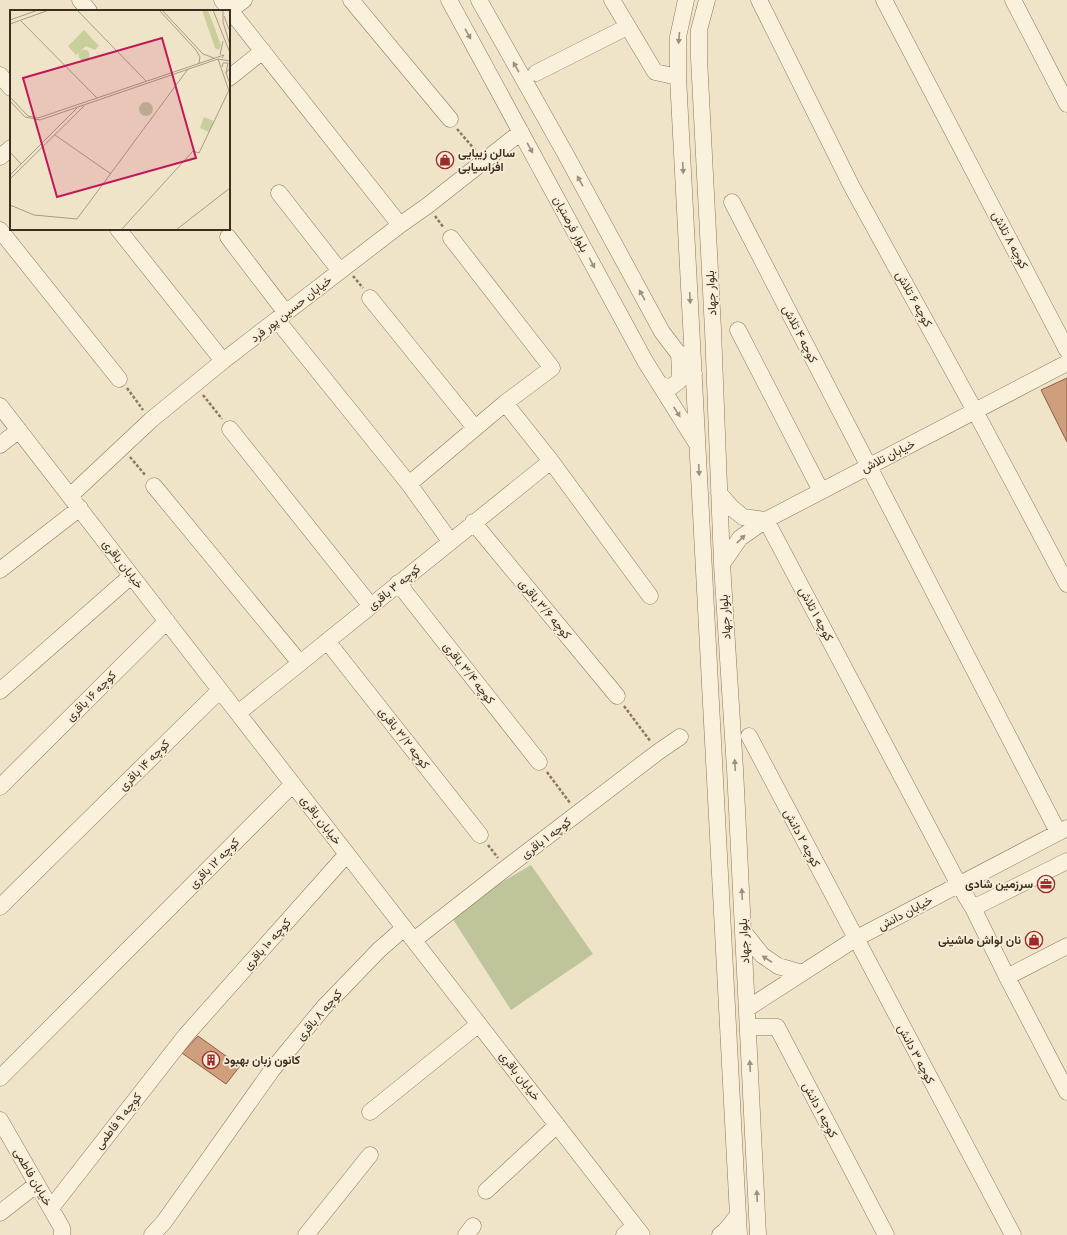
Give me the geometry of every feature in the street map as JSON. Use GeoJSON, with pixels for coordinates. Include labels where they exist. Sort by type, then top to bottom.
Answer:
{"type":"FeatureCollection","features":[{"type":"Feature","properties":{"kind":"street"},"geometry":{"type":"LineString","coordinates":[[80,0],[88,10]]}},
{"type":"Feature","properties":{"kind":"street"},"geometry":{"type":"LineString","coordinates":[[244,0],[226,5],[400,225]]}},
{"type":"Feature","properties":{"kind":"street"},"geometry":{"type":"LineString","coordinates":[[351,0],[450,120]]}},
{"type":"Feature","properties":{"kind":"street","name":"بلوار فرصتیان"},"geometry":{"type":"LineString","coordinates":[[449,0],[645,361],[698,444]]}},
{"type":"Feature","properties":{"kind":"street"},"geometry":{"type":"LineString","coordinates":[[479,0],[565,153],[662,332],[694,374]]}},
{"type":"Feature","properties":{"kind":"street"},"geometry":{"type":"LineString","coordinates":[[612,0],[655,72],[678,77]]}},
{"type":"Feature","properties":{"kind":"street","name":"بلوار جهاد"},"geometry":{"type":"LineString","coordinates":[[686,0],[678,37],[678,77],[739,1235]]}},
{"type":"Feature","properties":{"kind":"street","name":"بلوار جهاد"},"geometry":{"type":"LineString","coordinates":[[707,0],[699,30],[699,58],[710,270],[722,564],[748,1008],[758,1235]]}},
{"type":"Feature","properties":{"kind":"street","name":"کوچه ۶ تلاش"},"geometry":{"type":"LineString","coordinates":[[759,0],[852,187],[975,411],[1067,584]]}},
{"type":"Feature","properties":{"kind":"street","name":"کوچه ۸ تلاش"},"geometry":{"type":"LineString","coordinates":[[884,0],[1067,350]]}},
{"type":"Feature","properties":{"kind":"street"},"geometry":{"type":"LineString","coordinates":[[1013,0],[1066,101]]}},
{"type":"Feature","properties":{"kind":"street"},"geometry":{"type":"LineString","coordinates":[[536,73],[627,27]]}},
{"type":"Feature","properties":{"kind":"street"},"geometry":{"type":"LineString","coordinates":[[230,77],[263,51]]}},
{"type":"Feature","properties":{"kind":"street"},"geometry":{"type":"LineString","coordinates":[[0,75],[10,87]]}},
{"type":"Feature","properties":{"kind":"street","name":"خیابان حسین پور فرد"},"geometry":{"type":"LineString","coordinates":[[70,496],[151,420],[195,386],[223,361],[400,225],[427,206],[521,132]]}},
{"type":"Feature","properties":{"kind":"street"},"geometry":{"type":"LineString","coordinates":[[0,157],[10,149]]}},
{"type":"Feature","properties":{"kind":"street"},"geometry":{"type":"LineString","coordinates":[[279,193],[343,269]]}},
{"type":"Feature","properties":{"kind":"street","name":"کوچه ۴ تلاش"},"geometry":{"type":"LineString","coordinates":[[732,202],[965,652],[1063,830]]}},
{"type":"Feature","properties":{"kind":"street"},"geometry":{"type":"LineString","coordinates":[[119,230],[223,361]]}},
{"type":"Feature","properties":{"kind":"street"},"geometry":{"type":"LineString","coordinates":[[0,231],[119,379]]}},
{"type":"Feature","properties":{"kind":"street"},"geometry":{"type":"LineString","coordinates":[[228,237],[282,317],[409,484],[450,541]]}},
{"type":"Feature","properties":{"kind":"street"},"geometry":{"type":"LineString","coordinates":[[409,484],[504,403],[552,368],[452,238]]}},
{"type":"Feature","properties":{"kind":"street"},"geometry":{"type":"LineString","coordinates":[[689,270],[710,270]]}},
{"type":"Feature","properties":{"kind":"street"},"geometry":{"type":"LineString","coordinates":[[370,298],[475,428]]}},
{"type":"Feature","properties":{"kind":"street"},"geometry":{"type":"LineString","coordinates":[[738,330],[821,492]]}},
{"type":"Feature","properties":{"kind":"street"},"geometry":{"type":"LineString","coordinates":[[660,385],[671,387],[679,381],[680,372],[678,354]]}},
{"type":"Feature","properties":{"kind":"street","name":"خیابان تلاش"},"geometry":{"type":"LineString","coordinates":[[722,564],[740,538],[766,520],[1067,363]]}},
{"type":"Feature","properties":{"kind":"street"},"geometry":{"type":"LineString","coordinates":[[504,403],[550,460],[650,596]]}},
{"type":"Feature","properties":{"kind":"street","name":"خیابان باقری"},"geometry":{"type":"LineString","coordinates":[[0,406],[557,1125],[634,1232]]}},
{"type":"Feature","properties":{"kind":"street"},"geometry":{"type":"LineString","coordinates":[[230,429],[371,606]]}},
{"type":"Feature","properties":{"kind":"street"},"geometry":{"type":"LineString","coordinates":[[0,445],[19,430]]}},
{"type":"Feature","properties":{"kind":"street","name":"کوچه ۳ باقری"},"geometry":{"type":"LineString","coordinates":[[238,713],[550,460]]}},
{"type":"Feature","properties":{"kind":"street"},"geometry":{"type":"LineString","coordinates":[[154,486],[300,663]]}},
{"type":"Feature","properties":{"kind":"street"},"geometry":{"type":"LineString","coordinates":[[719,493],[731,507],[743,517],[766,520]]}},
{"type":"Feature","properties":{"kind":"street"},"geometry":{"type":"LineString","coordinates":[[0,570],[80,508]]}},
{"type":"Feature","properties":{"kind":"street","name":"کوچه ۱ تلاش"},"geometry":{"type":"LineString","coordinates":[[766,520],[973,908],[1067,1092]]}},
{"type":"Feature","properties":{"kind":"street","name":"کوچه ۳/۶ باقری"},"geometry":{"type":"LineString","coordinates":[[473,522],[617,696]]}},
{"type":"Feature","properties":{"kind":"street"},"geometry":{"type":"LineString","coordinates":[[0,691],[132,576]]}},
{"type":"Feature","properties":{"kind":"street","name":"کوچه ۳/۴ باقری"},"geometry":{"type":"LineString","coordinates":[[398,583],[539,762]]}},
{"type":"Feature","properties":{"kind":"street","name":"کوچه ۱۶ باقری"},"geometry":{"type":"LineString","coordinates":[[0,787],[167,621]]}},
{"type":"Feature","properties":{"kind":"street","name":"کوچه ۳/۲ باقری"},"geometry":{"type":"LineString","coordinates":[[328,641],[480,835]]}},
{"type":"Feature","properties":{"kind":"street","name":"کوچه ۱۴ باقری"},"geometry":{"type":"LineString","coordinates":[[0,907],[220,690]]}},
{"type":"Feature","properties":{"kind":"street","name":"کوچه ۲ دانش"},"geometry":{"type":"LineString","coordinates":[[749,736],[855,939]]}},
{"type":"Feature","properties":{"kind":"street","name":"کوچه ۱ باقری"},"geometry":{"type":"LineString","coordinates":[[409,934],[506,868],[658,752],[680,737]]}},
{"type":"Feature","properties":{"kind":"street","name":"کوچه ۱۲ باقری"},"geometry":{"type":"LineString","coordinates":[[0,1078],[293,784]]}},
{"type":"Feature","properties":{"kind":"street","name":"خیابان دانش"},"geometry":{"type":"LineString","coordinates":[[748,1008],[855,939],[1063,830]]}},
{"type":"Feature","properties":{"kind":"street","name":"کوچه ۱۰ باقری"},"geometry":{"type":"LineString","coordinates":[[186,1035],[347,854]]}},
{"type":"Feature","properties":{"kind":"street"},"geometry":{"type":"LineString","coordinates":[[973,908],[1067,861]]}},
{"type":"Feature","properties":{"kind":"street"},"geometry":{"type":"LineString","coordinates":[[743,931],[762,955],[778,966],[802,974]]}},
{"type":"Feature","properties":{"kind":"street","name":"کوچه ۸ باقری"},"geometry":{"type":"LineString","coordinates":[[152,1235],[164,1222],[272,1070],[324,1007],[379,950],[409,934]]}},
{"type":"Feature","properties":{"kind":"street","name":"کوچه ۳ دانش"},"geometry":{"type":"LineString","coordinates":[[855,939],[1013,1235]]}},
{"type":"Feature","properties":{"kind":"street"},"geometry":{"type":"LineString","coordinates":[[1007,977],[1067,946]]}},
{"type":"Feature","properties":{"kind":"street"},"geometry":{"type":"LineString","coordinates":[[370,1112],[479,1024]]}},
{"type":"Feature","properties":{"kind":"street","name":"کوچه ۱ دانش"},"geometry":{"type":"LineString","coordinates":[[748,1026],[777,1027],[886,1235]]}},
{"type":"Feature","properties":{"kind":"street","name":"کوچه ۹ فاطمی"},"geometry":{"type":"LineString","coordinates":[[51,1208],[186,1035]]}},
{"type":"Feature","properties":{"kind":"street","name":"خیابان فاطمی"},"geometry":{"type":"LineString","coordinates":[[0,1120],[62,1228],[62,1235]]}},
{"type":"Feature","properties":{"kind":"street"},"geometry":{"type":"LineString","coordinates":[[486,1190],[557,1125]]}},
{"type":"Feature","properties":{"kind":"street"},"geometry":{"type":"LineString","coordinates":[[306,1235],[370,1156]]}},
{"type":"Feature","properties":{"kind":"street"},"geometry":{"type":"LineString","coordinates":[[0,1213],[37,1184]]}},
{"type":"Feature","properties":{"kind":"street"},"geometry":{"type":"LineString","coordinates":[[720,1235],[726,1231],[738,1215]]}},
{"type":"Feature","properties":{"kind":"path"},"geometry":{"type":"LineString","coordinates":[[450,120],[484,160]]}},
{"type":"Feature","properties":{"kind":"path"},"geometry":{"type":"LineString","coordinates":[[427,206],[452,238]]}},
{"type":"Feature","properties":{"kind":"path"},"geometry":{"type":"LineString","coordinates":[[343,269],[370,298]]}},
{"type":"Feature","properties":{"kind":"path"},"geometry":{"type":"LineString","coordinates":[[119,379],[151,420]]}},
{"type":"Feature","properties":{"kind":"path"},"geometry":{"type":"LineString","coordinates":[[195,386],[230,429]]}},
{"type":"Feature","properties":{"kind":"path"},"geometry":{"type":"LineString","coordinates":[[122,447],[154,486]]}},
{"type":"Feature","properties":{"kind":"path"},"geometry":{"type":"LineString","coordinates":[[617,696],[658,752]]}},
{"type":"Feature","properties":{"kind":"path"},"geometry":{"type":"LineString","coordinates":[[539,762],[578,814]]}},
{"type":"Feature","properties":{"kind":"path"},"geometry":{"type":"LineString","coordinates":[[480,835],[506,868]]}},
{"type":"Feature","properties":{"kind":"green space"},"geometry":{"type":"Polygon","coordinates":[[[531,865],[593,954],[511,1010],[449,913],[531,865]]]}},
{"type":"Feature","properties":{"kind":"building"},"geometry":{"type":"Polygon","coordinates":[[[1067,378],[1067,442],[1041,390],[1067,378]]]}},
{"type":"Feature","properties":{"kind":"building","name":"کانون زبان بهبود"},"geometry":{"type":"Polygon","coordinates":[[[198,1036],[240,1066],[226,1084],[182,1053],[198,1036]]]}},
{"type":"Feature","properties":{"kind":"place","name":"سالن زیبایی افراسیابی"},"geometry":{"type":"Point","coordinates":[445,160]}},
{"type":"Feature","properties":{"kind":"place","name":"سرزمین شادی"},"geometry":{"type":"Point","coordinates":[1046,884]}},
{"type":"Feature","properties":{"kind":"place","name":"نان لواش ماشينى"},"geometry":{"type":"Point","coordinates":[1034,940]}},
{"type":"Feature","properties":{"kind":"place","name":"کانون زبان بهبود"},"geometry":{"type":"Point","coordinates":[211,1060]}}]}
